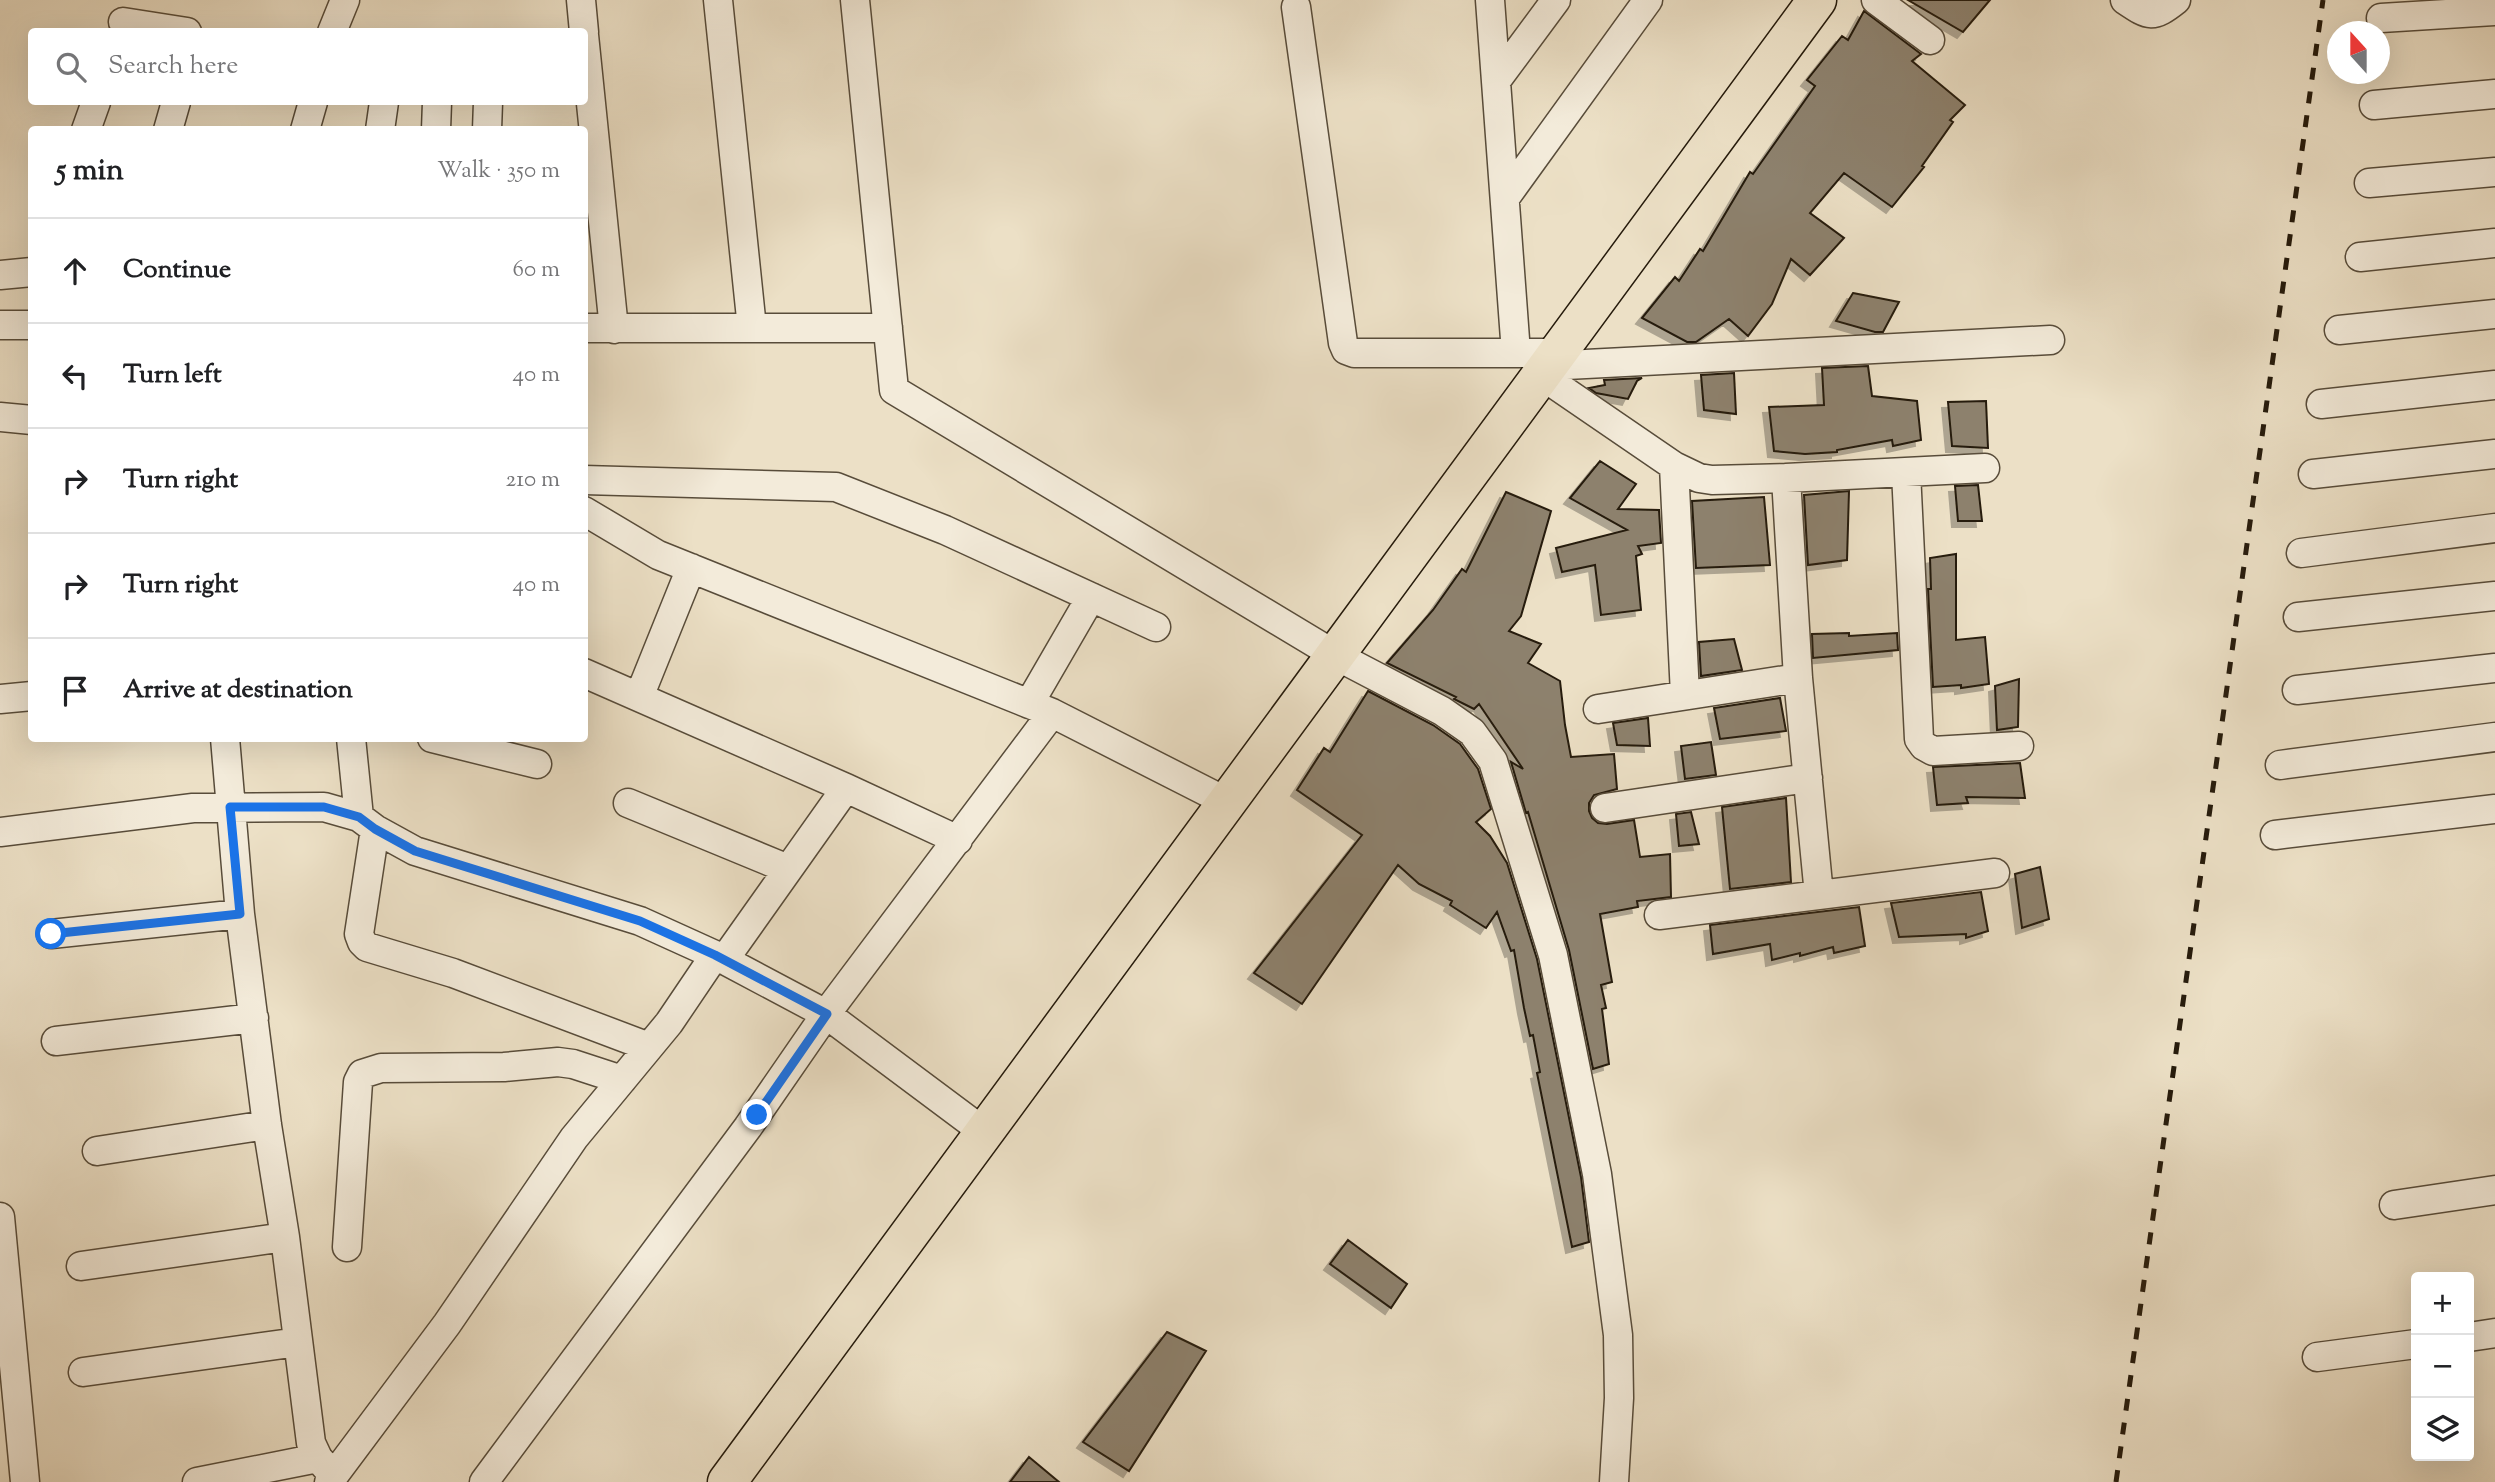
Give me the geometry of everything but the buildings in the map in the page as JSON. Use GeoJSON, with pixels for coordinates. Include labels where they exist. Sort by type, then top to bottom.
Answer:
{"type":"FeatureCollection","features":[{"type":"Feature","properties":{"kind":"highway"},"geometry":{"type":"LineString","coordinates":[[727,1482],[1335,655],[1540,362],[1816,0]]}},
{"type":"Feature","properties":{"kind":"street"},"geometry":{"type":"LineString","coordinates":[[334,28],[345,0]]}},
{"type":"Feature","properties":{"kind":"street"},"geometry":{"type":"LineString","coordinates":[[581,0],[583,28]]}},
{"type":"Feature","properties":{"kind":"street"},"geometry":{"type":"LineString","coordinates":[[718,0],[752,328]]}},
{"type":"Feature","properties":{"kind":"street"},"geometry":{"type":"LineString","coordinates":[[855,0],[894,390],[1335,655],[1442,711],[1472,732],[1493,761],[1553,955],[1597,1174],[1618,1335],[1619,1398],[1614,1482]]}},
{"type":"Feature","properties":{"kind":"street"},"geometry":{"type":"LineString","coordinates":[[1490,0],[1505,198],[1540,362],[1674,466],[1699,478],[1786,478],[1984,468]]}},
{"type":"Feature","properties":{"kind":"street"},"geometry":{"type":"LineString","coordinates":[[1496,81],[1556,0]]}},
{"type":"Feature","properties":{"kind":"street"},"geometry":{"type":"LineString","coordinates":[[1505,198],[1648,0]]}},
{"type":"Feature","properties":{"kind":"street"},"geometry":{"type":"LineString","coordinates":[[1876,0],[1930,40]]}},
{"type":"Feature","properties":{"kind":"street"},"geometry":{"type":"LineString","coordinates":[[2125,0],[2151,15],[2176,0]]}},
{"type":"Feature","properties":{"kind":"street"},"geometry":{"type":"LineString","coordinates":[[1296,7],[1346,349],[1354,353],[1540,362],[2050,340]]}},
{"type":"Feature","properties":{"kind":"street"},"geometry":{"type":"LineString","coordinates":[[2381,18],[2495,10]]}},
{"type":"Feature","properties":{"kind":"street"},"geometry":{"type":"LineString","coordinates":[[124,18],[169,28]]}},
{"type":"Feature","properties":{"kind":"street"},"geometry":{"type":"LineString","coordinates":[[2374,105],[2495,94]]}},
{"type":"Feature","properties":{"kind":"street"},"geometry":{"type":"LineString","coordinates":[[87,126],[95,105]]}},
{"type":"Feature","properties":{"kind":"street"},"geometry":{"type":"LineString","coordinates":[[169,126],[175,105]]}},
{"type":"Feature","properties":{"kind":"street"},"geometry":{"type":"LineString","coordinates":[[306,126],[312,105]]}},
{"type":"Feature","properties":{"kind":"street"},"geometry":{"type":"LineString","coordinates":[[381,126],[384,105]]}},
{"type":"Feature","properties":{"kind":"street"},"geometry":{"type":"LineString","coordinates":[[436,126],[437,105]]}},
{"type":"Feature","properties":{"kind":"street"},"geometry":{"type":"LineString","coordinates":[[487,126],[488,105]]}},
{"type":"Feature","properties":{"kind":"street"},"geometry":{"type":"LineString","coordinates":[[588,105],[594,226],[614,329]]}},
{"type":"Feature","properties":{"kind":"street"},"geometry":{"type":"LineString","coordinates":[[2369,183],[2495,172]]}},
{"type":"Feature","properties":{"kind":"street"},"geometry":{"type":"LineString","coordinates":[[2361,257],[2495,243]]}},
{"type":"Feature","properties":{"kind":"street"},"geometry":{"type":"LineString","coordinates":[[0,275],[28,272]]}},
{"type":"Feature","properties":{"kind":"street"},"geometry":{"type":"LineString","coordinates":[[2339,330],[2495,314]]}},
{"type":"Feature","properties":{"kind":"street"},"geometry":{"type":"LineString","coordinates":[[0,325],[28,325]]}},
{"type":"Feature","properties":{"kind":"street"},"geometry":{"type":"LineString","coordinates":[[588,328],[888,328]]}},
{"type":"Feature","properties":{"kind":"street"},"geometry":{"type":"LineString","coordinates":[[2321,404],[2495,385]]}},
{"type":"Feature","properties":{"kind":"street"},"geometry":{"type":"LineString","coordinates":[[0,417],[28,420]]}},
{"type":"Feature","properties":{"kind":"street"},"geometry":{"type":"LineString","coordinates":[[2313,474],[2495,454]]}},
{"type":"Feature","properties":{"kind":"street"},"geometry":{"type":"LineString","coordinates":[[1674,466],[1685,695]]}},
{"type":"Feature","properties":{"kind":"street"},"geometry":{"type":"LineString","coordinates":[[1906,472],[1919,739],[1933,751],[2019,746]]}},
{"type":"Feature","properties":{"kind":"street"},"geometry":{"type":"LineString","coordinates":[[1786,478],[1798,678],[1819,895]]}},
{"type":"Feature","properties":{"kind":"street"},"geometry":{"type":"LineString","coordinates":[[588,480],[836,487],[946,530],[1156,627]]}},
{"type":"Feature","properties":{"kind":"street"},"geometry":{"type":"LineString","coordinates":[[588,513],[658,555],[1041,709],[1227,802]]}},
{"type":"Feature","properties":{"kind":"street"},"geometry":{"type":"LineString","coordinates":[[2301,553],[2495,528]]}},
{"type":"Feature","properties":{"kind":"street"},"geometry":{"type":"LineString","coordinates":[[639,697],[691,568]]}},
{"type":"Feature","properties":{"kind":"street"},"geometry":{"type":"LineString","coordinates":[[2298,617],[2495,596]]}},
{"type":"Feature","properties":{"kind":"street"},"geometry":{"type":"LineString","coordinates":[[484,1482],[958,839],[1041,709],[1091,597]]}},
{"type":"Feature","properties":{"kind":"street"},"geometry":{"type":"LineString","coordinates":[[2297,690],[2495,667]]}},
{"type":"Feature","properties":{"kind":"street"},"geometry":{"type":"LineString","coordinates":[[588,675],[958,839]]}},
{"type":"Feature","properties":{"kind":"street"},"geometry":{"type":"LineString","coordinates":[[1598,709],[1798,678]]}},
{"type":"Feature","properties":{"kind":"street"},"geometry":{"type":"LineString","coordinates":[[0,699],[28,696]]}},
{"type":"Feature","properties":{"kind":"street"},"geometry":{"type":"LineString","coordinates":[[2280,765],[2495,737]]}},
{"type":"Feature","properties":{"kind":"street"},"geometry":{"type":"LineString","coordinates":[[225,742],[240,914],[311,1443],[327,1472]]}},
{"type":"Feature","properties":{"kind":"street"},"geometry":{"type":"LineString","coordinates":[[352,742],[367,823],[359,934],[362,942],[367,947],[453,972],[649,1047]]}},
{"type":"Feature","properties":{"kind":"street"},"geometry":{"type":"LineString","coordinates":[[448,742],[537,765]]}},
{"type":"Feature","properties":{"kind":"street"},"geometry":{"type":"LineString","coordinates":[[1605,808],[1808,778]]}},
{"type":"Feature","properties":{"kind":"street"},"geometry":{"type":"LineString","coordinates":[[197,1482],[327,1472],[447,1324],[574,1138],[670,1023],[788,869],[846,788]]}},
{"type":"Feature","properties":{"kind":"street"},"geometry":{"type":"LineString","coordinates":[[628,803],[788,869]]}},
{"type":"Feature","properties":{"kind":"street"},"geometry":{"type":"LineString","coordinates":[[0,832],[193,808],[324,807],[367,823],[415,851],[640,921],[720,957],[827,1014],[984,1132]]}},
{"type":"Feature","properties":{"kind":"street"},"geometry":{"type":"LineString","coordinates":[[2274,835],[2495,809]]}},
{"type":"Feature","properties":{"kind":"street"},"geometry":{"type":"LineString","coordinates":[[1659,915],[1995,873]]}},
{"type":"Feature","properties":{"kind":"street"},"geometry":{"type":"LineString","coordinates":[[51,934],[240,914]]}},
{"type":"Feature","properties":{"kind":"street"},"geometry":{"type":"LineString","coordinates":[[55,1041],[254,1018]]}},
{"type":"Feature","properties":{"kind":"street"},"geometry":{"type":"LineString","coordinates":[[347,1247],[358,1082],[362,1074],[381,1068],[504,1067],[558,1062],[573,1064],[622,1080]]}},
{"type":"Feature","properties":{"kind":"street"},"geometry":{"type":"LineString","coordinates":[[97,1151],[267,1125]]}},
{"type":"Feature","properties":{"kind":"street"},"geometry":{"type":"LineString","coordinates":[[2394,1205],[2495,1190]]}},
{"type":"Feature","properties":{"kind":"street"},"geometry":{"type":"LineString","coordinates":[[1,1226],[4,1305],[25,1482]]}},
{"type":"Feature","properties":{"kind":"street"},"geometry":{"type":"LineString","coordinates":[[81,1266],[285,1237]]}},
{"type":"Feature","properties":{"kind":"street"},"geometry":{"type":"LineString","coordinates":[[2474,1336],[2495,1333]]}},
{"type":"Feature","properties":{"kind":"street"},"geometry":{"type":"LineString","coordinates":[[83,1372],[298,1342]]}},
{"type":"Feature","properties":{"kind":"street"},"geometry":{"type":"LineString","coordinates":[[2317,1357],[2411,1345]]}},
{"type":"Feature","properties":{"kind":"railway"},"geometry":{"type":"LineString","coordinates":[[2116,1482],[2323,0]]}},
{"type":"Feature","properties":{"kind":"route"},"geometry":{"type":"LineString","coordinates":[[51,934],[240,914],[230,807],[324,807],[359,817],[415,851],[640,921],[715,955],[827,1014],[757,1115]]}}]}
